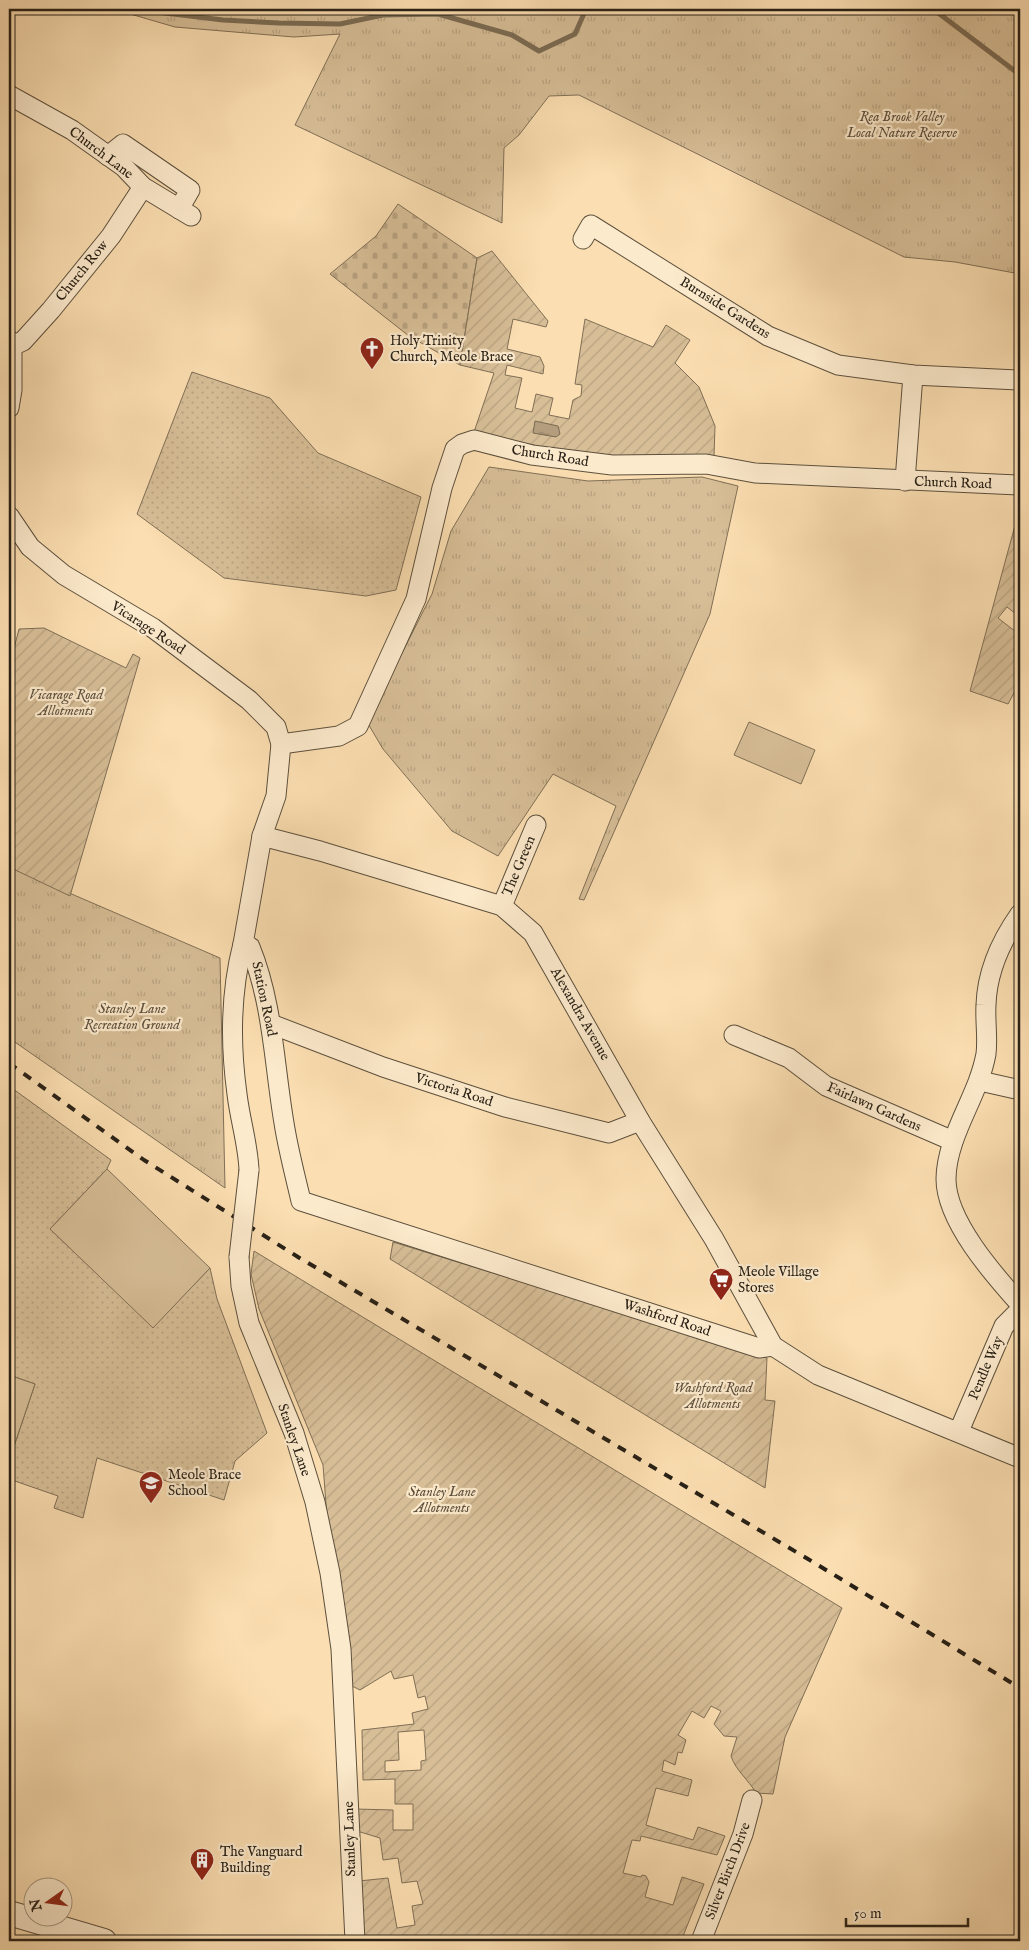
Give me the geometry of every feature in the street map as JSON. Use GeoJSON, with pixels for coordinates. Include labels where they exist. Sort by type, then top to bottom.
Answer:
{"type":"FeatureCollection","features":[{"type":"Feature","properties":{"kind":"street","name":"Church Lane"},"geometry":{"type":"LineString","coordinates":[[9,95],[72,130],[108,156],[124,167],[143,187],[185,212],[190,190],[123,144],[108,156]]}},
{"type":"Feature","properties":{"kind":"street","name":"Church Row"},"geometry":{"type":"LineString","coordinates":[[10,343],[23,341],[51,310],[111,236],[143,187]]}},
{"type":"Feature","properties":{"kind":"street","name":"Burnside Gardens"},"geometry":{"type":"LineString","coordinates":[[583,239],[591,225],[768,336],[838,365],[913,375],[1020,380]]}},
{"type":"Feature","properties":{"kind":"street"},"geometry":{"type":"LineString","coordinates":[[9,408],[12,390],[10,343]]}},
{"type":"Feature","properties":{"kind":"street"},"geometry":{"type":"LineString","coordinates":[[905,481],[913,375]]}},
{"type":"Feature","properties":{"kind":"street","name":"Church Road"},"geometry":{"type":"LineString","coordinates":[[281,744],[339,736],[358,726],[416,599],[442,488],[455,449],[462,444],[474,440],[532,455],[612,465],[706,464],[755,472],[905,481],[1020,485]]}},
{"type":"Feature","properties":{"kind":"street","name":"Vicarage Road"},"geometry":{"type":"LineString","coordinates":[[9,517],[30,547],[64,575],[153,628],[249,700],[271,719],[276,727],[281,744]]}},
{"type":"Feature","properties":{"kind":"street","name":"Station Road"},"geometry":{"type":"LineString","coordinates":[[281,744],[276,796],[262,836],[243,944],[250,947],[259,967],[271,1024],[284,1123],[301,1201]]}},
{"type":"Feature","properties":{"kind":"street","name":"The Green"},"geometry":{"type":"LineString","coordinates":[[502,906],[536,825]]}},
{"type":"Feature","properties":{"kind":"street","name":"Alexandra Avenue"},"geometry":{"type":"LineString","coordinates":[[262,836],[320,850],[502,906],[533,933],[640,1121],[714,1239],[773,1346]]}},
{"type":"Feature","properties":{"kind":"street"},"geometry":{"type":"LineString","coordinates":[[1019,918],[1002,942],[992,969],[986,1003],[986,1052],[980,1081],[953,1141],[946,1181],[950,1202],[959,1221],[988,1266],[1020,1304]]}},
{"type":"Feature","properties":{"kind":"street","name":"Stanley Lane"},"geometry":{"type":"LineString","coordinates":[[243,944],[236,974],[231,1028],[237,1095],[248,1153],[249,1170],[239,1257],[241,1286],[249,1323],[294,1433],[314,1502],[330,1573],[341,1649],[355,1941]]}},
{"type":"Feature","properties":{"kind":"street","name":"Victoria Road"},"geometry":{"type":"LineString","coordinates":[[271,1024],[383,1067],[505,1108],[609,1133],[640,1121]]}},
{"type":"Feature","properties":{"kind":"street","name":"Fairlawn Gardens"},"geometry":{"type":"LineString","coordinates":[[743,1034],[789,1058],[826,1086],[953,1141]]}},
{"type":"Feature","properties":{"kind":"street"},"geometry":{"type":"LineString","coordinates":[[980,1081],[1020,1090]]}},
{"type":"Feature","properties":{"kind":"street","name":"Washford Road"},"geometry":{"type":"LineString","coordinates":[[301,1201],[759,1348],[773,1346],[818,1375],[1020,1458]]}},
{"type":"Feature","properties":{"kind":"street","name":"Pendle Way"},"geometry":{"type":"LineString","coordinates":[[959,1432],[1004,1326],[1020,1310]]}},
{"type":"Feature","properties":{"kind":"street","name":"Silver Birch Drive"},"geometry":{"type":"LineString","coordinates":[[701,1941],[742,1834],[752,1800]]}},
{"type":"Feature","properties":{"kind":"street"},"geometry":{"type":"LineString","coordinates":[[9,1913],[104,1941]]}},
{"type":"Feature","properties":{"kind":"green space","name":"Rea Brook Valley Local Nature Reserve"},"geometry":{"type":"Polygon","coordinates":[[[113,9],[1020,9],[1020,274],[955,262],[904,257],[579,95],[549,96],[519,135],[504,148],[502,223],[295,125],[340,34],[294,37],[175,27],[113,9]]]}},
{"type":"Feature","properties":{"kind":"green space"},"geometry":{"type":"Polygon","coordinates":[[[398,204],[477,258],[460,365],[409,336],[330,274],[376,236],[398,204]]]}},
{"type":"Feature","properties":{"kind":"green space"},"geometry":{"type":"Polygon","coordinates":[[[492,251],[548,321],[546,327],[513,319],[507,349],[540,357],[544,366],[543,374],[507,365],[505,375],[522,378],[515,408],[532,412],[536,394],[553,398],[549,415],[569,419],[573,400],[581,396],[582,385],[575,384],[585,319],[653,347],[666,325],[690,340],[675,363],[699,387],[715,426],[714,456],[606,459],[474,432],[494,373],[460,365],[477,258],[492,251]]]}},
{"type":"Feature","properties":{"kind":"green space"},"geometry":{"type":"Polygon","coordinates":[[[192,372],[270,398],[318,453],[421,497],[396,590],[366,596],[224,578],[137,514],[192,372]]]}},
{"type":"Feature","properties":{"kind":"green space"},"geometry":{"type":"Polygon","coordinates":[[[489,467],[588,481],[702,477],[738,486],[710,614],[584,900],[579,899],[616,806],[553,774],[498,856],[452,831],[383,749],[367,722],[432,594],[451,531],[489,467]]]}},
{"type":"Feature","properties":{"kind":"green space"},"geometry":{"type":"Polygon","coordinates":[[[1020,507],[1020,617],[1007,607],[998,618],[1020,635],[1020,682],[1008,704],[970,691],[1020,507]]]}},
{"type":"Feature","properties":{"kind":"green space","name":"Vicarage Road Allotments"},"geometry":{"type":"Polygon","coordinates":[[[44,628],[126,668],[133,654],[140,658],[70,896],[9,867],[9,668],[19,629],[44,628]]]}},
{"type":"Feature","properties":{"kind":"green space"},"geometry":{"type":"Polygon","coordinates":[[[749,722],[815,750],[801,784],[734,755],[749,722]]]}},
{"type":"Feature","properties":{"kind":"green space","name":"Stanley Lane Recreation Ground"},"geometry":{"type":"Polygon","coordinates":[[[9,867],[220,958],[225,1188],[9,1038],[9,867]]]}},
{"type":"Feature","properties":{"kind":"green space"},"geometry":{"type":"Polygon","coordinates":[[[9,1086],[111,1160],[107,1169],[50,1229],[153,1327],[210,1268],[217,1299],[267,1433],[235,1461],[224,1500],[97,1458],[83,1518],[54,1508],[58,1496],[9,1479],[9,1461],[35,1384],[9,1375],[9,1086]]]}},
{"type":"Feature","properties":{"kind":"green space"},"geometry":{"type":"Polygon","coordinates":[[[107,1169],[210,1268],[153,1328],[50,1229],[107,1169]]]}},
{"type":"Feature","properties":{"kind":"green space","name":"Washford Road Allotments"},"geometry":{"type":"Polygon","coordinates":[[[393,1242],[767,1358],[765,1400],[775,1401],[765,1488],[390,1259],[393,1242]]]}},
{"type":"Feature","properties":{"kind":"green space","name":"Stanley Lane Allotments"},"geometry":{"type":"Polygon","coordinates":[[[254,1251],[842,1608],[785,1737],[773,1794],[756,1793],[739,1771],[731,1756],[737,1737],[724,1736],[714,1724],[721,1711],[711,1706],[704,1718],[692,1711],[678,1735],[686,1740],[682,1753],[678,1752],[675,1765],[664,1760],[662,1771],[692,1780],[688,1796],[656,1788],[646,1825],[693,1840],[698,1827],[725,1836],[717,1855],[641,1836],[640,1841],[632,1840],[623,1873],[641,1877],[642,1875],[646,1876],[649,1882],[645,1897],[673,1905],[682,1877],[704,1884],[681,1941],[361,1941],[359,1881],[388,1878],[397,1928],[415,1925],[412,1906],[423,1904],[417,1881],[402,1883],[398,1858],[383,1860],[380,1838],[357,1831],[356,1809],[393,1810],[393,1830],[413,1830],[413,1804],[395,1804],[395,1779],[363,1780],[362,1730],[414,1724],[412,1713],[428,1709],[425,1696],[418,1698],[413,1675],[394,1679],[391,1671],[360,1690],[350,1685],[327,1517],[323,1465],[259,1309],[251,1274],[254,1251]],[[424,1730],[398,1732],[399,1760],[385,1761],[385,1772],[421,1770],[421,1761],[426,1760],[424,1730]]]}},
{"type":"Feature","properties":{"kind":"green space"},"geometry":{"type":"Polygon","coordinates":[[[9,1375],[35,1384],[9,1461],[9,1375]]]}},
{"type":"Feature","properties":{"kind":"water"},"geometry":{"type":"Polygon","coordinates":[[[535,421],[558,426],[560,434],[556,437],[533,433],[535,421]]]}},
{"type":"Feature","properties":{"kind":"waterway"},"geometry":{"type":"LineString","coordinates":[[132,9],[223,20],[340,24],[383,15],[438,14],[512,35],[539,51],[575,34],[586,9]]}},
{"type":"Feature","properties":{"kind":"waterway"},"geometry":{"type":"LineString","coordinates":[[933,9],[1020,75]]}},
{"type":"Feature","properties":{"kind":"railway"},"geometry":{"type":"LineString","coordinates":[[9,1063],[144,1160],[298,1257],[808,1559],[1020,1688]]}},
{"type":"Feature","properties":{"kind":"place","name":"Holy Trinity Church, Meole Brace"},"geometry":{"type":"Point","coordinates":[372,370]}},
{"type":"Feature","properties":{"kind":"place","name":"Meole Village Stores"},"geometry":{"type":"Point","coordinates":[721,1301]}},
{"type":"Feature","properties":{"kind":"place","name":"Meole Brace School"},"geometry":{"type":"Point","coordinates":[151,1504]}},
{"type":"Feature","properties":{"kind":"place","name":"The Vanguard Building"},"geometry":{"type":"Point","coordinates":[202,1881]}}]}
